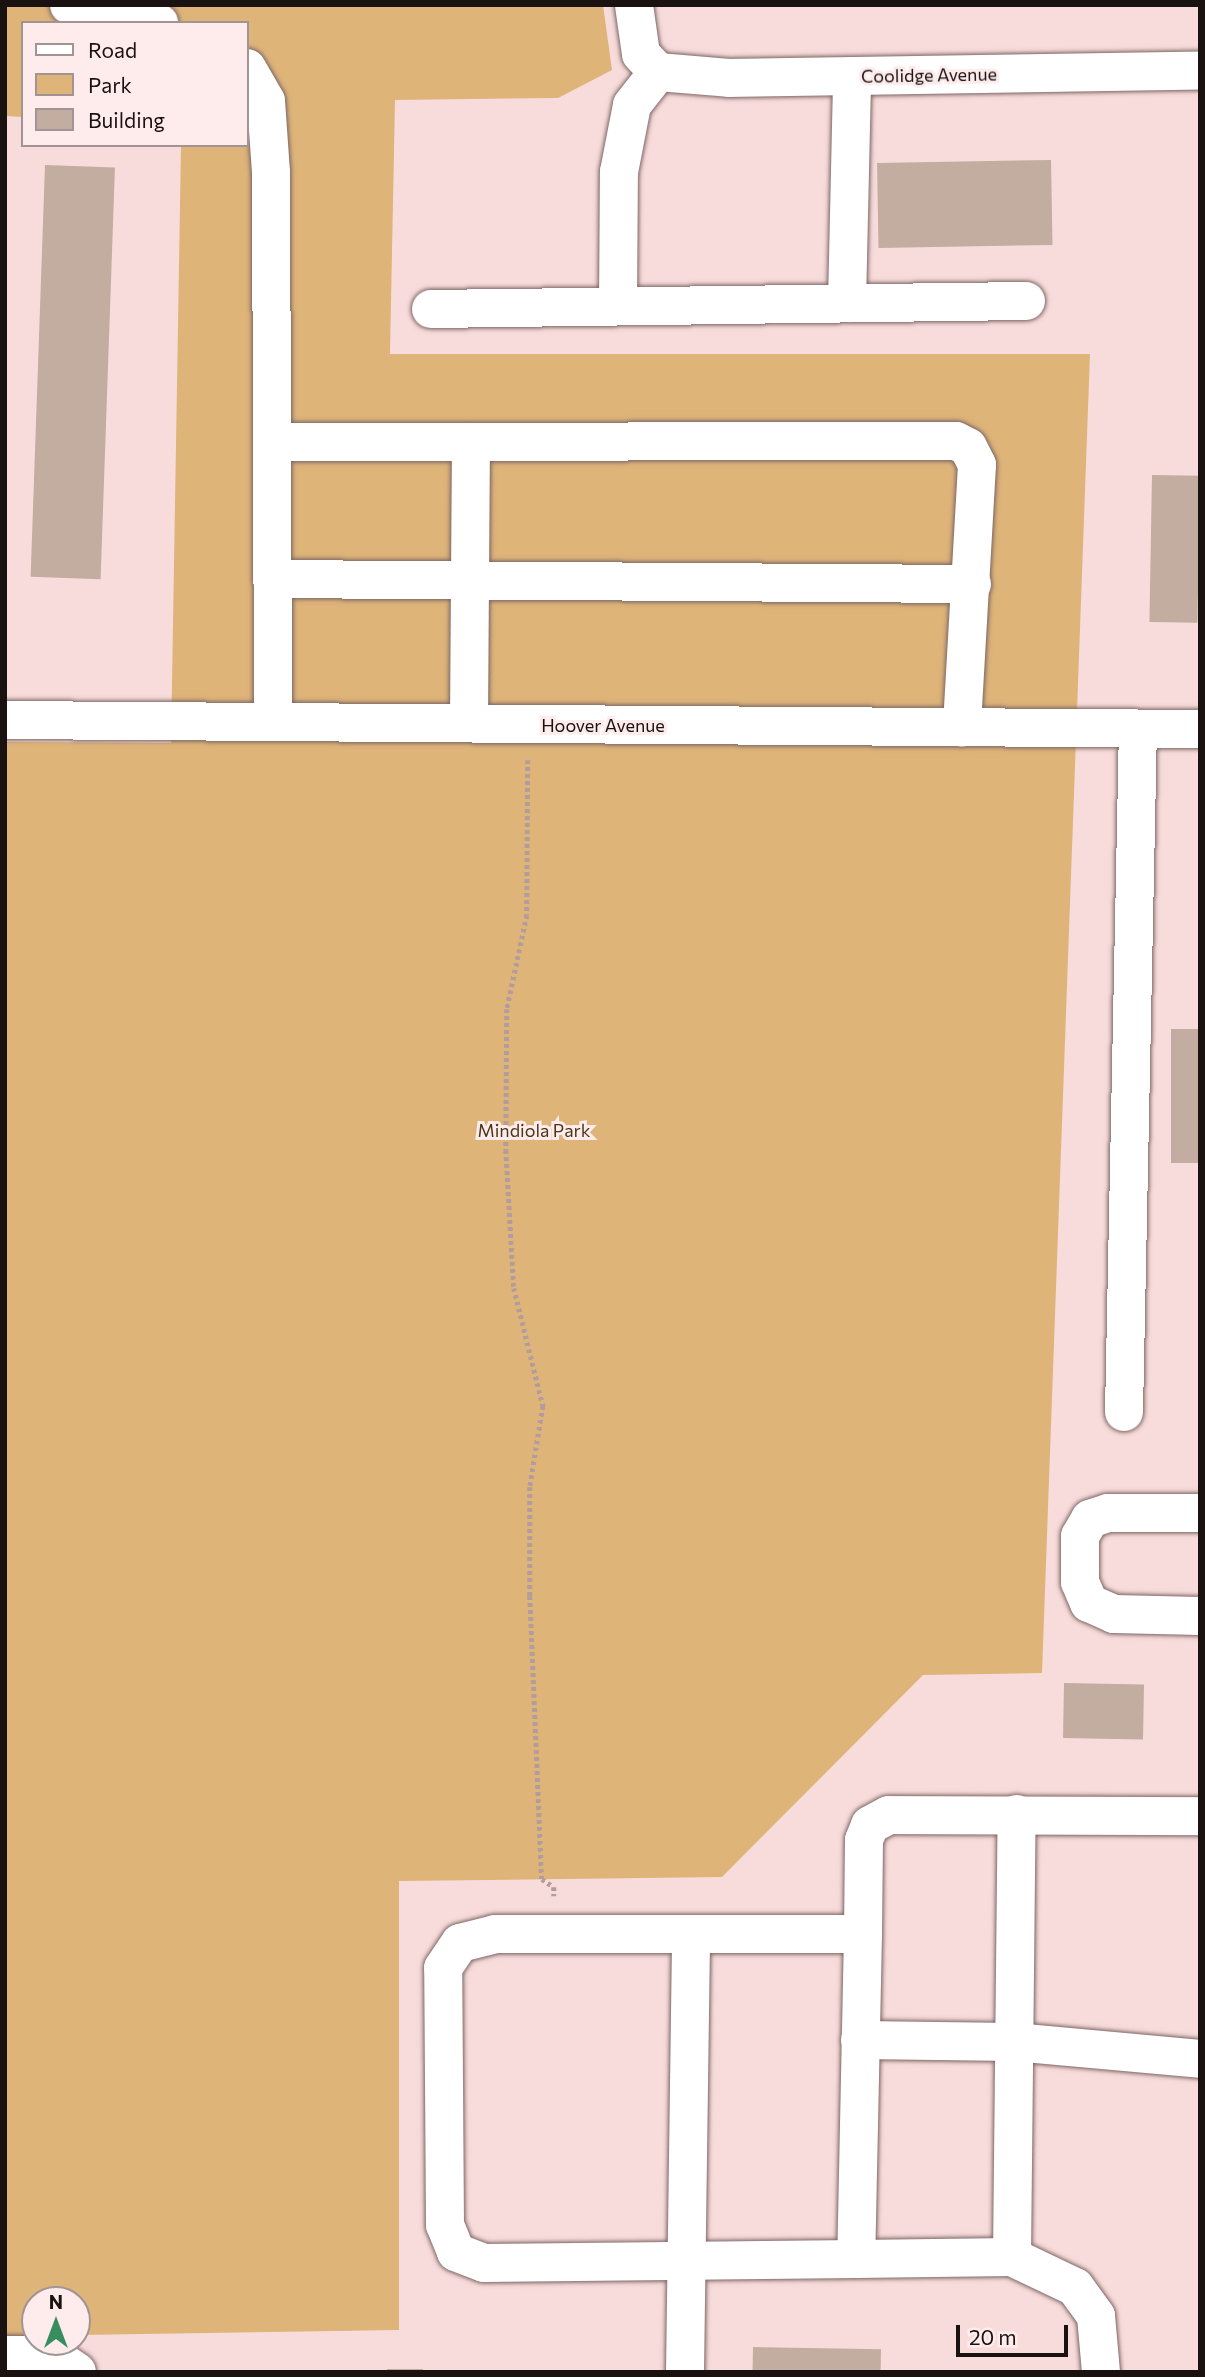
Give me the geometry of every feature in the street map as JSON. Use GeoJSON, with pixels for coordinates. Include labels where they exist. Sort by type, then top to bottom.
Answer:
{"type":"FeatureCollection","features":[{"type":"Feature","properties":{"kind":"street"},"geometry":{"type":"LineString","coordinates":[[69,5],[149,21]]}},
{"type":"Feature","properties":{"kind":"street"},"geometry":{"type":"LineString","coordinates":[[618,306],[619,173],[632,105],[658,72],[641,54],[634,5]]}},
{"type":"Feature","properties":{"kind":"street"},"geometry":{"type":"LineString","coordinates":[[248,70],[266,101],[271,172],[273,722]]}},
{"type":"Feature","properties":{"kind":"street","name":"Coolidge Avenue"},"geometry":{"type":"LineString","coordinates":[[658,72],[852,76],[1200,72]]}},
{"type":"Feature","properties":{"kind":"street"},"geometry":{"type":"LineString","coordinates":[[847,303],[852,76]]}},
{"type":"Feature","properties":{"kind":"street"},"geometry":{"type":"LineString","coordinates":[[431,309],[1026,302]]}},
{"type":"Feature","properties":{"kind":"street"},"geometry":{"type":"LineString","coordinates":[[272,442],[956,441],[968,447],[977,465],[962,728]]}},
{"type":"Feature","properties":{"kind":"street"},"geometry":{"type":"LineString","coordinates":[[469,723],[471,442]]}},
{"type":"Feature","properties":{"kind":"street"},"geometry":{"type":"LineString","coordinates":[[272,579],[470,577],[972,584]]}},
{"type":"Feature","properties":{"kind":"street","name":"Hoover Avenue"},"geometry":{"type":"LineString","coordinates":[[5,720],[1200,729]]}},
{"type":"Feature","properties":{"kind":"street"},"geometry":{"type":"LineString","coordinates":[[1124,1412],[1138,729]]}},
{"type":"Feature","properties":{"kind":"street"},"geometry":{"type":"LineString","coordinates":[[1200,1513],[1108,1513],[1090,1519],[1080,1536],[1080,1582],[1089,1603],[1114,1614],[1200,1616]]}},
{"type":"Feature","properties":{"kind":"street"},"geometry":{"type":"LineString","coordinates":[[1012,2257],[1017,1814]]}},
{"type":"Feature","properties":{"kind":"street"},"geometry":{"type":"LineString","coordinates":[[856,2259],[864,1840],[870,1825],[889,1815],[1200,1816]]}},
{"type":"Feature","properties":{"kind":"street"},"geometry":{"type":"LineString","coordinates":[[863,1934],[495,1934],[460,1943],[443,1968],[445,2225],[456,2252],[484,2263],[1012,2257],[1075,2287],[1096,2316],[1101,2372]]}},
{"type":"Feature","properties":{"kind":"street"},"geometry":{"type":"LineString","coordinates":[[685,2372],[691,1936]]}},
{"type":"Feature","properties":{"kind":"street"},"geometry":{"type":"LineString","coordinates":[[860,2040],[1014,2042],[1200,2059]]}},
{"type":"Feature","properties":{"kind":"street"},"geometry":{"type":"LineString","coordinates":[[15,2361],[52,2355],[77,2372]]}},
{"type":"Feature","properties":{"kind":"path"},"geometry":{"type":"LineString","coordinates":[[527,724],[527,915],[507,1009],[506,1150],[514,1288],[543,1406],[530,1487],[530,1596],[542,1879],[554,1887],[554,1934]]}},
{"type":"Feature","properties":{"kind":"green space","name":"Mindiola Park"},"geometry":{"type":"Polygon","coordinates":[[[5,5],[603,5],[612,70],[558,98],[395,100],[390,354],[1090,354],[1042,1673],[923,1675],[722,1877],[399,1881],[399,2330],[91,2335],[91,2286],[21,2286],[21,2336],[5,2336],[5,742],[171,743],[181,147],[248,147],[248,21],[21,21],[21,117],[5,116],[5,5]]]}},
{"type":"Feature","properties":{"kind":"building"},"geometry":{"type":"Polygon","coordinates":[[[1051,160],[1052,245],[879,248],[877,163],[1051,160]]]}},
{"type":"Feature","properties":{"kind":"building"},"geometry":{"type":"Polygon","coordinates":[[[45,165],[115,167],[101,579],[31,577],[45,165]]]}},
{"type":"Feature","properties":{"kind":"building"},"geometry":{"type":"Polygon","coordinates":[[[1152,475],[1200,476],[1197,623],[1149,622],[1152,475]]]}},
{"type":"Feature","properties":{"kind":"building"},"geometry":{"type":"Polygon","coordinates":[[[1171,1029],[1200,1029],[1200,1163],[1171,1163],[1171,1029]]]}},
{"type":"Feature","properties":{"kind":"building"},"geometry":{"type":"Polygon","coordinates":[[[1064,1683],[1144,1684],[1143,1739],[1063,1738],[1064,1683]]]}},
{"type":"Feature","properties":{"kind":"building"},"geometry":{"type":"Polygon","coordinates":[[[753,2347],[881,2349],[881,2372],[753,2372],[753,2347]]]}},
{"type":"Feature","properties":{"kind":"building"},"geometry":{"type":"Polygon","coordinates":[[[387,2369],[423,2369],[423,2372],[387,2372],[387,2369]]]}}]}
